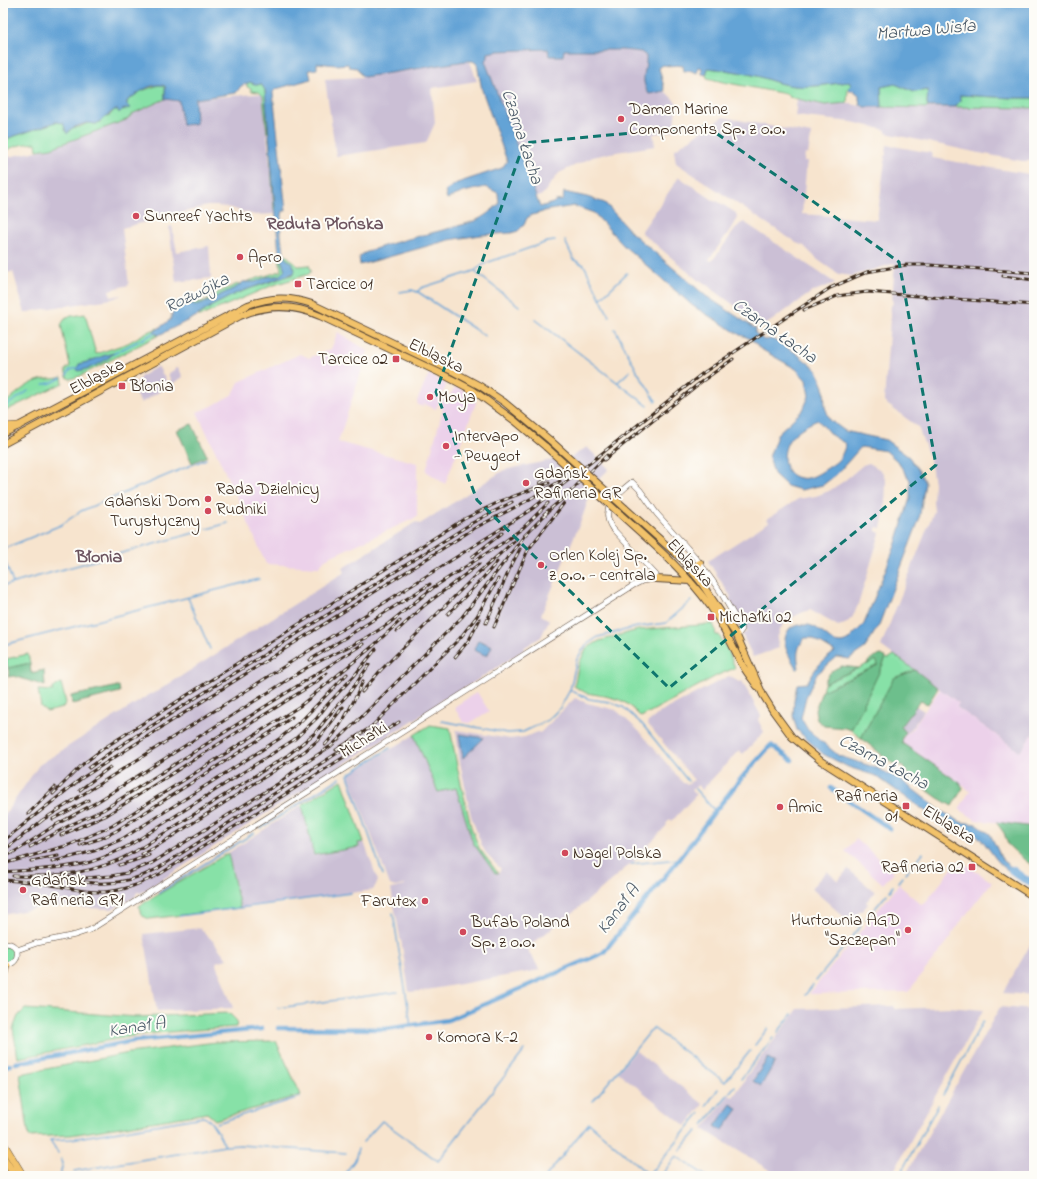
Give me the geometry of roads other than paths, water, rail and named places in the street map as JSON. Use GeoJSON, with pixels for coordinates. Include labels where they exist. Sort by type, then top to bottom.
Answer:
{"type":"FeatureCollection","features":[{"type":"Feature","properties":{"kind":"highway"},"geometry":{"type":"LineString","coordinates":[[3,427],[18,426]]}},
{"type":"Feature","properties":{"kind":"highway"},"geometry":{"type":"LineString","coordinates":[[3,982],[5,965]]}},
{"type":"Feature","properties":{"kind":"highway"},"geometry":{"type":"LineString","coordinates":[[3,1143],[24,1176]]}},
{"type":"Feature","properties":{"kind":"highway"},"geometry":{"type":"LineString","coordinates":[[3,1157],[15,1176]]}},
{"type":"Feature","properties":{"kind":"main road","name":"Elbląska"},"geometry":{"type":"LineString","coordinates":[[3,434],[243,307],[265,300],[285,298],[312,304],[472,382],[504,402],[551,441],[683,560],[709,593],[737,636],[763,696]]}},
{"type":"Feature","properties":{"kind":"main road","name":"Elbląska"},"geometry":{"type":"LineString","coordinates":[[3,444],[240,316],[261,308],[284,306],[301,308],[320,316],[440,373],[474,391],[505,412],[680,569],[713,611],[725,630],[743,667],[792,737],[821,761],[1034,897]]}},
{"type":"Feature","properties":{"kind":"main road"},"geometry":{"type":"LineString","coordinates":[[690,570],[700,563]]}},
{"type":"Feature","properties":{"kind":"main road"},"geometry":{"type":"LineString","coordinates":[[674,580],[680,569]]}},
{"type":"Feature","properties":{"kind":"main road"},"geometry":{"type":"LineString","coordinates":[[656,579],[690,581]]}},
{"type":"Feature","properties":{"kind":"street","name":"Elbląska"},"geometry":{"type":"LineString","coordinates":[[656,579],[656,575],[612,528],[608,521],[607,512],[609,505],[632,482],[640,490],[657,514],[700,563],[720,591],[742,629],[737,636]]}},
{"type":"Feature","properties":{"kind":"street","name":"Michałki"},"geometry":{"type":"LineString","coordinates":[[17,950],[37,943],[75,935],[90,930],[634,585],[642,581],[656,579]]}},
{"type":"Feature","properties":{"kind":"street"},"geometry":{"type":"LineString","coordinates":[[3,943],[8,942],[17,950],[15,962],[5,965]]}},
{"type":"Feature","properties":{"kind":"water","name":"Martwa Wisła"},"geometry":{"type":"Polygon","coordinates":[[[3,3],[887,3],[890,7],[918,3],[1034,3],[1034,98],[960,95],[960,101],[955,107],[928,107],[928,90],[914,92],[895,84],[881,87],[882,107],[864,107],[860,104],[859,95],[853,90],[851,92],[848,89],[851,85],[849,82],[795,86],[739,72],[708,68],[706,75],[702,74],[702,68],[699,67],[697,73],[692,71],[684,71],[683,66],[678,65],[663,65],[659,68],[665,91],[649,94],[644,84],[646,56],[641,52],[623,50],[564,50],[563,56],[549,56],[548,49],[498,51],[488,53],[488,58],[485,61],[540,207],[555,201],[563,200],[564,192],[605,203],[632,233],[706,296],[756,329],[755,333],[764,340],[772,339],[796,353],[817,370],[824,387],[825,407],[830,420],[845,431],[886,440],[909,457],[919,471],[925,483],[919,520],[879,625],[865,648],[849,659],[837,657],[817,674],[806,697],[801,718],[808,730],[839,756],[877,768],[901,780],[941,811],[961,822],[976,824],[990,834],[1003,861],[1025,877],[1014,874],[1006,869],[979,837],[971,831],[951,823],[937,815],[928,813],[876,776],[848,767],[823,754],[797,730],[793,716],[797,684],[807,683],[819,665],[835,652],[812,638],[805,638],[799,649],[799,668],[797,670],[786,649],[785,639],[790,628],[799,625],[809,625],[815,627],[834,642],[842,643],[847,641],[864,624],[895,546],[910,498],[910,480],[897,461],[886,451],[861,447],[837,474],[823,485],[801,490],[787,486],[774,474],[769,457],[778,433],[803,410],[809,396],[806,380],[796,369],[759,348],[751,340],[740,335],[693,306],[623,245],[594,213],[574,206],[543,211],[527,218],[524,225],[518,231],[449,240],[360,265],[359,257],[366,253],[394,243],[477,220],[499,204],[498,193],[486,187],[464,192],[447,199],[445,191],[457,183],[502,168],[507,161],[482,90],[477,64],[473,61],[364,77],[357,68],[349,67],[348,64],[336,65],[317,63],[317,69],[309,70],[311,79],[276,89],[273,92],[286,211],[283,211],[282,214],[281,239],[284,253],[286,255],[285,258],[291,262],[295,269],[294,273],[237,293],[197,316],[159,335],[154,333],[155,331],[170,320],[176,303],[185,302],[196,305],[211,301],[237,287],[243,282],[255,282],[267,277],[280,275],[285,270],[279,254],[265,90],[261,84],[257,85],[250,82],[241,86],[236,93],[195,99],[196,124],[182,125],[179,101],[165,99],[165,86],[155,85],[145,89],[127,101],[127,105],[130,108],[122,110],[119,113],[118,110],[114,110],[96,124],[86,123],[72,128],[67,134],[63,123],[56,122],[3,140],[3,3]],[[818,420],[799,430],[790,439],[785,450],[784,462],[789,472],[800,478],[807,478],[817,475],[837,461],[841,457],[846,444],[831,435],[818,420]]]}},
{"type":"Feature","properties":{"kind":"water"},"geometry":{"type":"Polygon","coordinates":[[[114,353],[98,365],[78,371],[77,368],[79,364],[114,353]]]}},
{"type":"Feature","properties":{"kind":"water"},"geometry":{"type":"Polygon","coordinates":[[[478,640],[492,646],[487,656],[474,650],[478,640]]]}},
{"type":"Feature","properties":{"kind":"water"},"geometry":{"type":"Polygon","coordinates":[[[459,734],[484,738],[463,758],[459,734]]]}},
{"type":"Feature","properties":{"kind":"water"},"geometry":{"type":"Polygon","coordinates":[[[768,1058],[775,1062],[761,1086],[753,1081],[768,1058]]]}},
{"type":"Feature","properties":{"kind":"water"},"geometry":{"type":"Polygon","coordinates":[[[731,1104],[738,1109],[722,1131],[715,1126],[731,1104]]]}},
{"type":"Feature","properties":{"kind":"waterway"},"geometry":{"type":"LineString","coordinates":[[400,292],[412,290],[417,292],[421,288],[474,271],[486,263],[547,242],[555,241]]}},
{"type":"Feature","properties":{"kind":"waterway"},"geometry":{"type":"LineString","coordinates":[[565,241],[574,260],[584,265],[609,316]]}},
{"type":"Feature","properties":{"kind":"waterway"},"geometry":{"type":"LineString","coordinates":[[474,271],[519,306]]}},
{"type":"Feature","properties":{"kind":"waterway"},"geometry":{"type":"LineString","coordinates":[[601,298],[627,273]]}},
{"type":"Feature","properties":{"kind":"waterway"},"geometry":{"type":"LineString","coordinates":[[418,292],[485,336]]}},
{"type":"Feature","properties":{"kind":"waterway"},"geometry":{"type":"LineString","coordinates":[[535,319],[648,406]]}},
{"type":"Feature","properties":{"kind":"waterway"},"geometry":{"type":"LineString","coordinates":[[615,329],[637,371],[656,401]]}},
{"type":"Feature","properties":{"kind":"waterway","name":"Rozwójka"},"geometry":{"type":"LineString","coordinates":[[113,354],[154,333]]}},
{"type":"Feature","properties":{"kind":"waterway","name":"Rozwójka"},"geometry":{"type":"LineString","coordinates":[[67,375],[70,370],[78,368]]}},
{"type":"Feature","properties":{"kind":"waterway"},"geometry":{"type":"LineString","coordinates":[[618,382],[630,371]]}},
{"type":"Feature","properties":{"kind":"waterway","name":"Rozwójka"},"geometry":{"type":"LineString","coordinates":[[44,384],[51,383],[61,378]]}},
{"type":"Feature","properties":{"kind":"waterway","name":"Rozwójka"},"geometry":{"type":"LineString","coordinates":[[3,408],[28,391]]}},
{"type":"Feature","properties":{"kind":"waterway"},"geometry":{"type":"LineString","coordinates":[[3,549],[61,525],[81,511],[206,459]]}},
{"type":"Feature","properties":{"kind":"waterway"},"geometry":{"type":"LineString","coordinates":[[207,529],[228,523]]}},
{"type":"Feature","properties":{"kind":"waterway"},"geometry":{"type":"LineString","coordinates":[[3,586],[201,531]]}},
{"type":"Feature","properties":{"kind":"waterway"},"geometry":{"type":"LineString","coordinates":[[3,556],[13,583]]}},
{"type":"Feature","properties":{"kind":"waterway"},"geometry":{"type":"LineString","coordinates":[[3,645],[259,579]]}},
{"type":"Feature","properties":{"kind":"waterway"},"geometry":{"type":"LineString","coordinates":[[188,598],[210,649]]}},
{"type":"Feature","properties":{"kind":"waterway"},"geometry":{"type":"LineString","coordinates":[[688,781],[642,724],[623,707],[610,702],[589,699],[570,690],[577,659],[586,645],[598,637],[637,627],[666,623],[691,601]]}},
{"type":"Feature","properties":{"kind":"waterway"},"geometry":{"type":"LineString","coordinates":[[442,721],[507,733],[523,732],[548,720],[560,708],[570,690]]}},
{"type":"Feature","properties":{"kind":"waterway","name":"Kanał A"},"geometry":{"type":"LineString","coordinates":[[278,1028],[386,1029],[448,1020],[603,953],[679,859],[744,775],[771,745],[792,760]]}},
{"type":"Feature","properties":{"kind":"waterway"},"geometry":{"type":"LineString","coordinates":[[383,875],[348,775],[390,748]]}},
{"type":"Feature","properties":{"kind":"waterway"},"geometry":{"type":"LineString","coordinates":[[261,828],[340,778]]}},
{"type":"Feature","properties":{"kind":"waterway","name":"Kanał A"},"geometry":{"type":"LineString","coordinates":[[831,788],[890,829]]}},
{"type":"Feature","properties":{"kind":"waterway"},"geometry":{"type":"LineString","coordinates":[[695,789],[715,811]]}},
{"type":"Feature","properties":{"kind":"waterway"},"geometry":{"type":"LineString","coordinates":[[158,893],[254,833]]}},
{"type":"Feature","properties":{"kind":"waterway"},"geometry":{"type":"LineString","coordinates":[[906,873],[923,853]]}},
{"type":"Feature","properties":{"kind":"waterway"},"geometry":{"type":"LineString","coordinates":[[631,864],[679,859]]}},
{"type":"Feature","properties":{"kind":"waterway","name":"Czarna Łacha"},"geometry":{"type":"LineString","coordinates":[[1012,870],[1024,879],[1034,883]]}},
{"type":"Feature","properties":{"kind":"waterway"},"geometry":{"type":"LineString","coordinates":[[898,882],[902,877]]}},
{"type":"Feature","properties":{"kind":"waterway"},"geometry":{"type":"LineString","coordinates":[[890,891],[893,886]]}},
{"type":"Feature","properties":{"kind":"waterway"},"geometry":{"type":"LineString","coordinates":[[179,916],[351,893]]}},
{"type":"Feature","properties":{"kind":"waterway"},"geometry":{"type":"LineString","coordinates":[[866,919],[887,894]]}},
{"type":"Feature","properties":{"kind":"waterway"},"geometry":{"type":"LineString","coordinates":[[393,913],[411,1026]]}},
{"type":"Feature","properties":{"kind":"waterway"},"geometry":{"type":"LineString","coordinates":[[816,981],[861,926]]}},
{"type":"Feature","properties":{"kind":"waterway"},"geometry":{"type":"LineString","coordinates":[[805,995],[813,985]]}},
{"type":"Feature","properties":{"kind":"waterway"},"geometry":{"type":"LineString","coordinates":[[278,1008],[397,992]]}},
{"type":"Feature","properties":{"kind":"waterway"},"geometry":{"type":"LineString","coordinates":[[778,1032],[792,1014]]}},
{"type":"Feature","properties":{"kind":"waterway"},"geometry":{"type":"LineString","coordinates":[[943,1095],[983,1021]]}},
{"type":"Feature","properties":{"kind":"waterway"},"geometry":{"type":"LineString","coordinates":[[593,1101],[653,1028],[725,1082],[750,1051]]}},
{"type":"Feature","properties":{"kind":"waterway"},"geometry":{"type":"LineString","coordinates":[[755,1045],[768,1028]]}},
{"type":"Feature","properties":{"kind":"waterway","name":"Kanał A"},"geometry":{"type":"LineString","coordinates":[[16,1063],[134,1041],[262,1029]]}},
{"type":"Feature","properties":{"kind":"waterway"},"geometry":{"type":"LineString","coordinates":[[741,1079],[773,1038]]}},
{"type":"Feature","properties":{"kind":"waterway"},"geometry":{"type":"LineString","coordinates":[[363,1142],[382,1121],[438,1161],[525,1050]]}},
{"type":"Feature","properties":{"kind":"waterway","name":"Kanał A"},"geometry":{"type":"LineString","coordinates":[[3,1066],[10,1065]]}},
{"type":"Feature","properties":{"kind":"waterway"},"geometry":{"type":"LineString","coordinates":[[703,1125],[735,1086]]}},
{"type":"Feature","properties":{"kind":"waterway"},"geometry":{"type":"LineString","coordinates":[[706,1106],[718,1089]]}},
{"type":"Feature","properties":{"kind":"waterway"},"geometry":{"type":"LineString","coordinates":[[217,1123],[300,1097]]}},
{"type":"Feature","properties":{"kind":"waterway"},"geometry":{"type":"LineString","coordinates":[[899,1176],[938,1105]]}},
{"type":"Feature","properties":{"kind":"waterway"},"geometry":{"type":"LineString","coordinates":[[648,1176],[700,1113]]}},
{"type":"Feature","properties":{"kind":"waterway"},"geometry":{"type":"LineString","coordinates":[[58,1153],[50,1140],[71,1139],[203,1117],[210,1121],[225,1146]]}},
{"type":"Feature","properties":{"kind":"waterway"},"geometry":{"type":"LineString","coordinates":[[546,1176],[589,1123],[649,1175]]}},
{"type":"Feature","properties":{"kind":"waterway"},"geometry":{"type":"LineString","coordinates":[[680,1151],[697,1131]]}},
{"type":"Feature","properties":{"kind":"waterway"},"geometry":{"type":"LineString","coordinates":[[74,1171],[225,1146],[240,1145],[346,1153]]}},
{"type":"Feature","properties":{"kind":"waterway"},"geometry":{"type":"LineString","coordinates":[[343,1176],[355,1160],[358,1149]]}},
{"type":"Feature","properties":{"kind":"waterway"},"geometry":{"type":"LineString","coordinates":[[661,1176],[676,1156],[706,1176]]}},
{"type":"Feature","properties":{"kind":"waterway"},"geometry":{"type":"LineString","coordinates":[[60,1175],[63,1163],[61,1159]]}},
{"type":"Feature","properties":{"kind":"railway"},"geometry":{"type":"LineString","coordinates":[[41,821],[532,509],[703,373],[830,288],[867,272],[906,265],[930,265],[1034,273]]}},
{"type":"Feature","properties":{"kind":"railway"},"geometry":{"type":"LineString","coordinates":[[1003,276],[1034,280]]}},
{"type":"Feature","properties":{"kind":"railway"},"geometry":{"type":"LineString","coordinates":[[804,310],[837,296],[867,292],[1034,305]]}},
{"type":"Feature","properties":{"kind":"railway"},"geometry":{"type":"LineString","coordinates":[[604,460],[701,382],[733,359]]}},
{"type":"Feature","properties":{"kind":"railway"},"geometry":{"type":"LineString","coordinates":[[544,514],[565,497],[607,455]]}},
{"type":"Feature","properties":{"kind":"railway"},"geometry":{"type":"LineString","coordinates":[[540,483],[564,468]]}},
{"type":"Feature","properties":{"kind":"railway"},"geometry":{"type":"LineString","coordinates":[[3,841],[82,778],[475,528],[525,502],[560,481]]}},
{"type":"Feature","properties":{"kind":"railway"},"geometry":{"type":"LineString","coordinates":[[53,794],[83,764],[104,748],[464,519],[501,501],[549,483]]}},
{"type":"Feature","properties":{"kind":"railway"},"geometry":{"type":"LineString","coordinates":[[89,768],[112,751],[472,523],[512,502]]}},
{"type":"Feature","properties":{"kind":"railway"},"geometry":{"type":"LineString","coordinates":[[3,858],[52,827],[97,802],[308,667],[368,637],[388,624],[434,587],[504,542],[524,527],[548,503]]}},
{"type":"Feature","properties":{"kind":"railway"},"geometry":{"type":"LineString","coordinates":[[494,627],[528,550],[564,503]]}},
{"type":"Feature","properties":{"kind":"railway"},"geometry":{"type":"LineString","coordinates":[[61,877],[85,878],[111,876],[127,873],[152,863],[279,783],[302,765],[331,746],[462,617],[525,535],[549,511]]}},
{"type":"Feature","properties":{"kind":"railway"},"geometry":{"type":"LineString","coordinates":[[472,557],[502,533]]}},
{"type":"Feature","properties":{"kind":"railway"},"geometry":{"type":"LineString","coordinates":[[362,692],[380,671],[478,573],[516,539]]}},
{"type":"Feature","properties":{"kind":"railway"},"geometry":{"type":"LineString","coordinates":[[486,623],[520,549]]}},
{"type":"Feature","properties":{"kind":"railway"},"geometry":{"type":"LineString","coordinates":[[448,614],[497,562]]}},
{"type":"Feature","properties":{"kind":"railway"},"geometry":{"type":"LineString","coordinates":[[397,631],[425,605],[479,564]]}},
{"type":"Feature","properties":{"kind":"railway"},"geometry":{"type":"LineString","coordinates":[[336,750],[371,727],[460,638],[477,616],[498,579]]}},
{"type":"Feature","properties":{"kind":"railway"},"geometry":{"type":"LineString","coordinates":[[310,660],[430,584]]}},
{"type":"Feature","properties":{"kind":"railway"},"geometry":{"type":"LineString","coordinates":[[455,657],[469,640],[480,619]]}},
{"type":"Feature","properties":{"kind":"railway"},"geometry":{"type":"LineString","coordinates":[[3,864],[69,845],[112,826],[300,706],[373,646],[400,621]]}},
{"type":"Feature","properties":{"kind":"railway"},"geometry":{"type":"LineString","coordinates":[[30,847],[72,824],[103,810],[363,644]]}},
{"type":"Feature","properties":{"kind":"railway"},"geometry":{"type":"LineString","coordinates":[[3,872],[56,868],[87,863],[130,845],[295,739],[317,718],[376,649]]}},
{"type":"Feature","properties":{"kind":"railway"},"geometry":{"type":"LineString","coordinates":[[13,876],[62,875],[92,869],[121,859],[136,851],[288,755],[315,733],[350,692],[369,665]]}},
{"type":"Feature","properties":{"kind":"railway"},"geometry":{"type":"LineString","coordinates":[[61,835],[107,815],[316,682],[327,673]]}},
{"type":"Feature","properties":{"kind":"railway"},"geometry":{"type":"LineString","coordinates":[[52,862],[94,851],[122,839],[279,739],[301,721],[347,674]]}},
{"type":"Feature","properties":{"kind":"railway"},"geometry":{"type":"LineString","coordinates":[[325,745],[347,714],[363,681]]}},
{"type":"Feature","properties":{"kind":"railway"},"geometry":{"type":"LineString","coordinates":[[142,854],[154,848],[305,751],[317,741],[343,707]]}},
{"type":"Feature","properties":{"kind":"railway"},"geometry":{"type":"LineString","coordinates":[[80,845],[102,838],[116,831],[292,717]]}},
{"type":"Feature","properties":{"kind":"railway"},"geometry":{"type":"LineString","coordinates":[[3,880],[35,882],[82,891],[97,892],[119,890],[140,883],[160,874],[399,722]]}},
{"type":"Feature","properties":{"kind":"railway"},"geometry":{"type":"LineString","coordinates":[[85,882],[122,882],[140,877],[157,869],[342,750]]}},
{"type":"Feature","properties":{"kind":"railway"},"geometry":{"type":"LineString","coordinates":[[80,790],[110,767]]}},
{"type":"Feature","properties":{"kind":"railway"},"geometry":{"type":"LineString","coordinates":[[28,814],[55,787]]}},
{"type":"Feature","properties":{"kind":"railway"},"geometry":{"type":"LineString","coordinates":[[53,819],[89,800]]}},
{"type":"Feature","properties":{"kind":"railway"},"geometry":{"type":"LineString","coordinates":[[3,851],[44,819]]}},
{"type":"Feature","properties":{"kind":"railway"},"geometry":{"type":"LineString","coordinates":[[119,865],[149,855]]}},
{"type":"Feature","properties":{"kind":"railway"},"geometry":{"type":"LineString","coordinates":[[31,861],[58,856]]}},
{"type":"Feature","properties":{"kind":"place","name":"Damen Marine Components Sp. z o.o."},"geometry":{"type":"Point","coordinates":[621,119]}},
{"type":"Feature","properties":{"kind":"place","name":"Sunreef Yachts"},"geometry":{"type":"Point","coordinates":[136,216]}},
{"type":"Feature","properties":{"kind":"place","name":"Apro"},"geometry":{"type":"Point","coordinates":[240,257]}},
{"type":"Feature","properties":{"kind":"place","name":"Tarcice 01"},"geometry":{"type":"Point","coordinates":[298,284]}},
{"type":"Feature","properties":{"kind":"place","name":"Tarcice 02"},"geometry":{"type":"Point","coordinates":[396,359]}},
{"type":"Feature","properties":{"kind":"place","name":"Błonia"},"geometry":{"type":"Point","coordinates":[122,386]}},
{"type":"Feature","properties":{"kind":"place","name":"Moya"},"geometry":{"type":"Point","coordinates":[430,397]}},
{"type":"Feature","properties":{"kind":"place","name":"Intervapo - Peugeot"},"geometry":{"type":"Point","coordinates":[446,446]}},
{"type":"Feature","properties":{"kind":"place","name":"Gdańsk Rafineria GR"},"geometry":{"type":"Point","coordinates":[526,483]}},
{"type":"Feature","properties":{"kind":"place","name":"Rada Dzielnicy Rudniki"},"geometry":{"type":"Point","coordinates":[208,499]}},
{"type":"Feature","properties":{"kind":"place","name":"Gdański Dom Turystyczny"},"geometry":{"type":"Point","coordinates":[208,511]}},
{"type":"Feature","properties":{"kind":"place","name":"Orlen Kolej Sp. z o.o. - centrala"},"geometry":{"type":"Point","coordinates":[541,565]}},
{"type":"Feature","properties":{"kind":"place","name":"Michałki 02"},"geometry":{"type":"Point","coordinates":[711,617]}},
{"type":"Feature","properties":{"kind":"place","name":"Rafineria 01"},"geometry":{"type":"Point","coordinates":[906,806]}},
{"type":"Feature","properties":{"kind":"place","name":"Amic"},"geometry":{"type":"Point","coordinates":[780,807]}},
{"type":"Feature","properties":{"kind":"place","name":"Nagel Polska"},"geometry":{"type":"Point","coordinates":[565,853]}},
{"type":"Feature","properties":{"kind":"place","name":"Rafineria 02"},"geometry":{"type":"Point","coordinates":[972,867]}},
{"type":"Feature","properties":{"kind":"place","name":"Gdańsk Rafineria GR1"},"geometry":{"type":"Point","coordinates":[23,890]}},
{"type":"Feature","properties":{"kind":"place","name":"Farutex"},"geometry":{"type":"Point","coordinates":[425,901]}},
{"type":"Feature","properties":{"kind":"place","name":"Hurtownia AGD \"Szczepan\""},"geometry":{"type":"Point","coordinates":[908,930]}},
{"type":"Feature","properties":{"kind":"place","name":"Bufab Poland Sp. z o.o."},"geometry":{"type":"Point","coordinates":[463,932]}},
{"type":"Feature","properties":{"kind":"place","name":"Komora K-2"},"geometry":{"type":"Point","coordinates":[429,1037]}},
{"type":"Feature","properties":{"kind":"district","name":"Reduta Płońska"},"geometry":{"type":"Point","coordinates":[325,225]}},
{"type":"Feature","properties":{"kind":"district","name":"Błonia"},"geometry":{"type":"Point","coordinates":[99,558]}}]}
